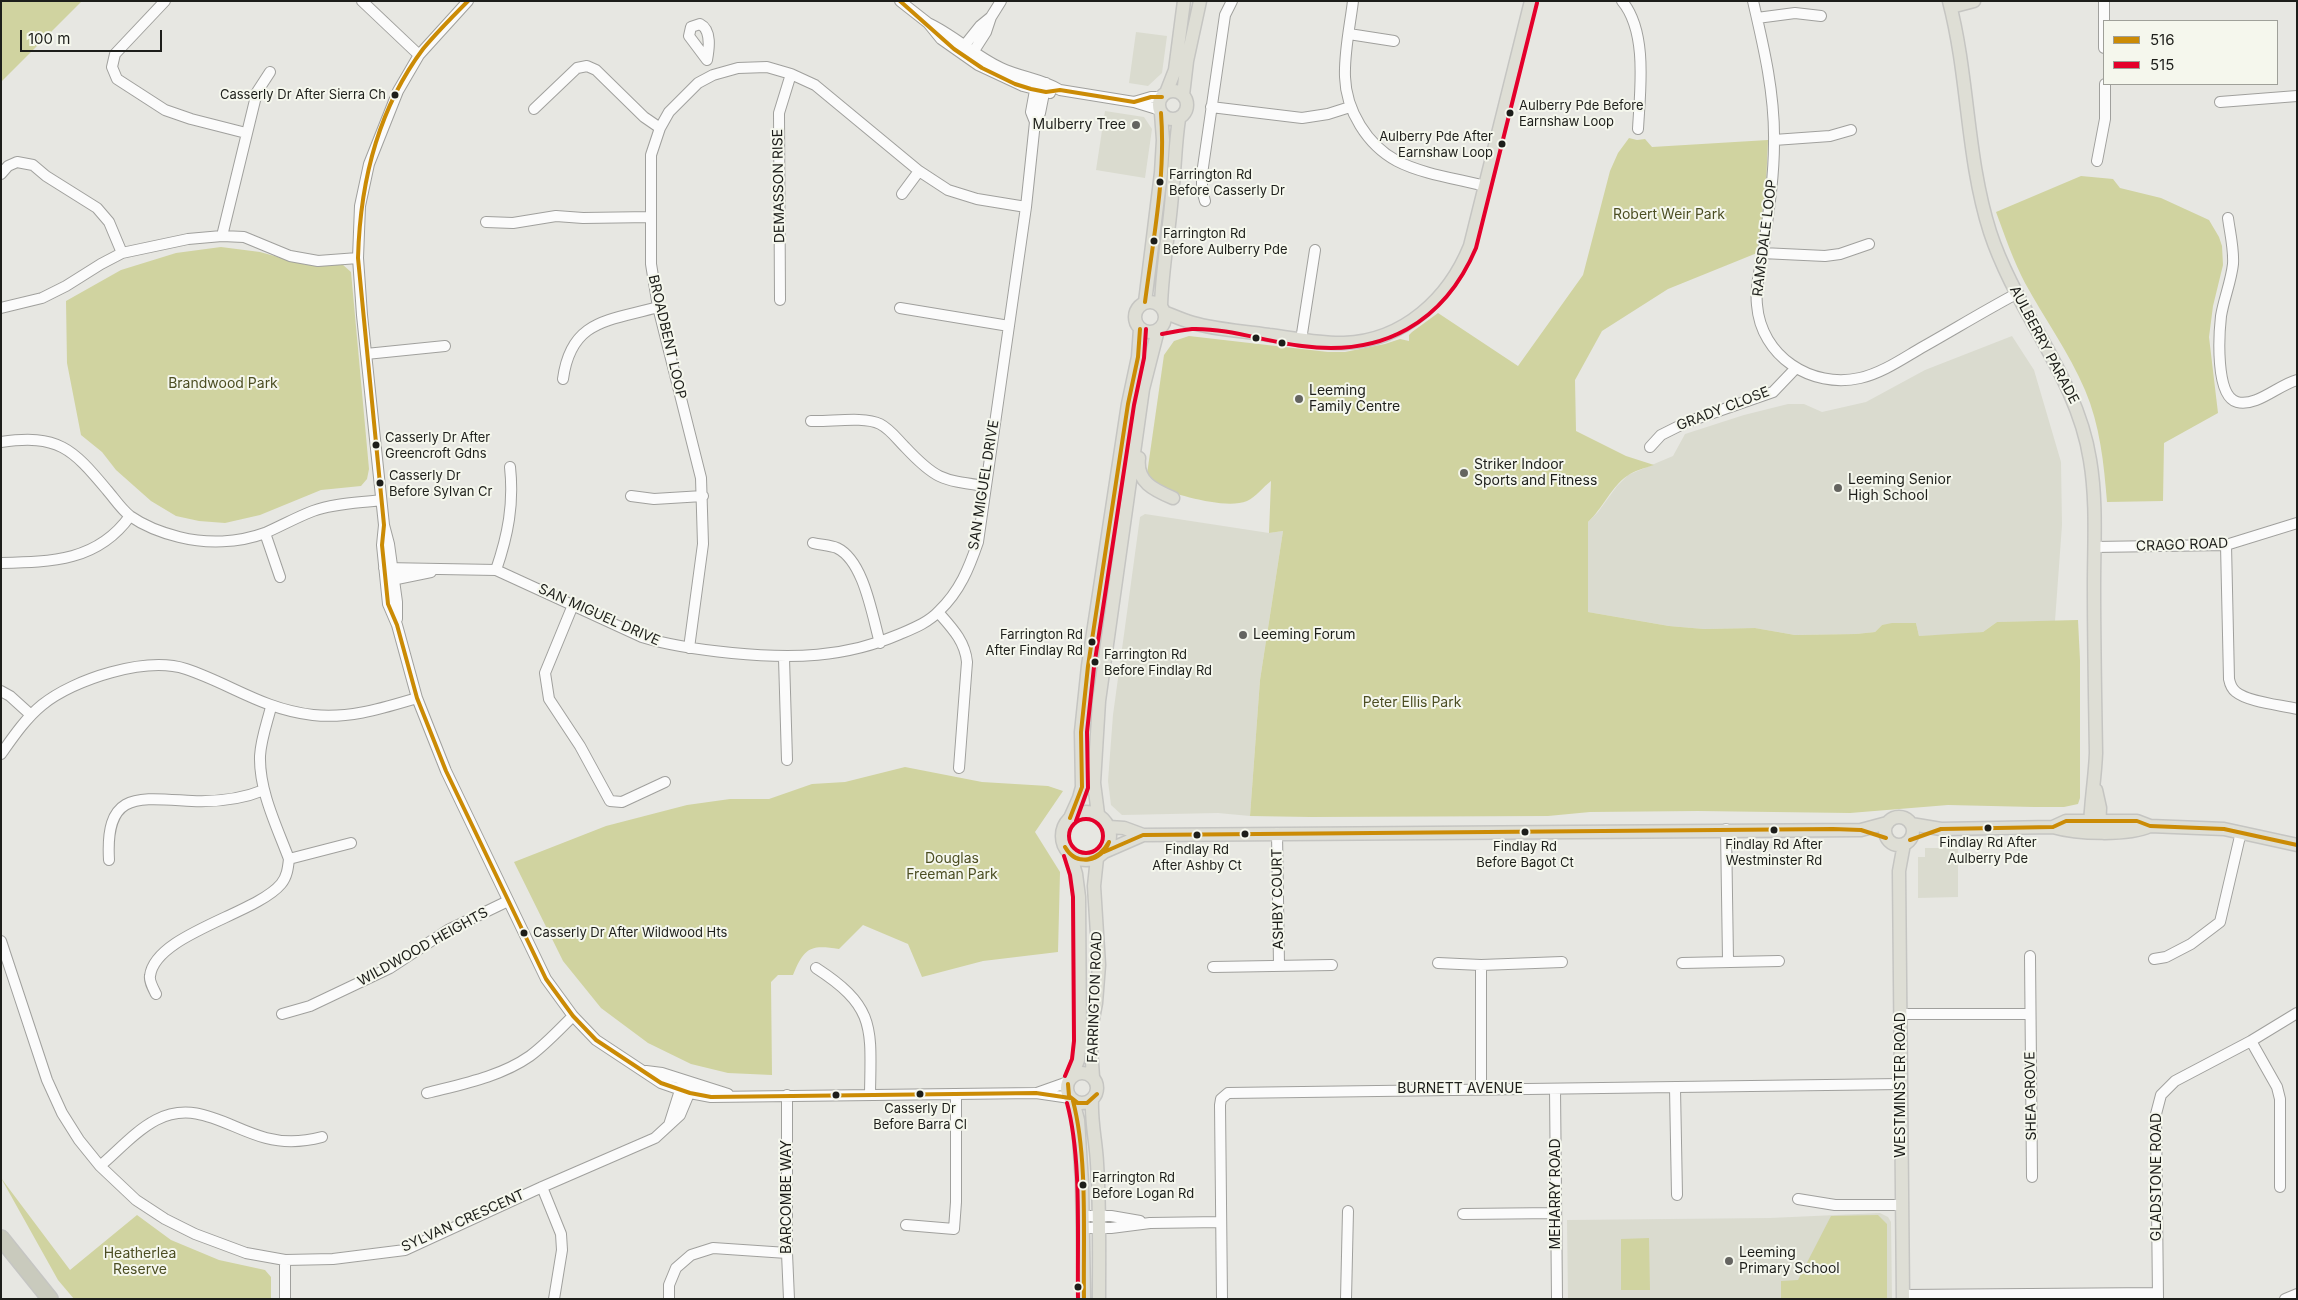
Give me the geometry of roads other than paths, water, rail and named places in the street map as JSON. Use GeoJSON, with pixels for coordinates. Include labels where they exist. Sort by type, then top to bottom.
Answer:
{"type":"FeatureCollection","features":[{"type":"Feature","properties":{"kind":"highway"},"geometry":{"type":"LineString","coordinates":[[1,1238],[50,1299]]}},
{"type":"Feature","properties":{"kind":"main road"},"geometry":{"type":"LineString","coordinates":[[1144,302],[1161,173],[1163,140],[1162,103],[1175,70],[1184,1]]}},
{"type":"Feature","properties":{"kind":"main road"},"geometry":{"type":"LineString","coordinates":[[1183,95],[1187,61],[1200,1]]}},
{"type":"Feature","properties":{"kind":"main road"},"geometry":{"type":"LineString","coordinates":[[1143,834],[1101,855],[1083,860],[1070,854],[1065,848],[1062,832],[1079,798],[1082,787],[1081,732],[1088,666],[1128,404],[1138,358],[1140,329],[1134,317],[1137,308],[1144,302],[1153,302],[1163,309],[1194,323],[1301,340],[1338,343],[1361,341],[1401,326],[1429,308],[1446,290],[1465,259],[1531,1]]}},
{"type":"Feature","properties":{"kind":"main road"},"geometry":{"type":"LineString","coordinates":[[1950,4],[1974,1]]}},
{"type":"Feature","properties":{"kind":"main road","name":"AULBERRY PARADE"},"geometry":{"type":"LineString","coordinates":[[1950,4],[1980,194],[1990,233],[2016,294],[2058,368],[2074,401],[2084,431],[2093,490],[2095,785],[2090,808],[2094,826]]}},
{"type":"Feature","properties":{"kind":"main road"},"geometry":{"type":"LineString","coordinates":[[1101,855],[1110,840],[1109,827],[1098,814],[1094,783],[1099,701],[1143,389],[1159,329],[1165,320],[1162,267],[1172,196],[1179,119],[1188,108],[1188,103],[1183,95],[1175,91],[1162,103]]}},
{"type":"Feature","properties":{"kind":"main road"},"geometry":{"type":"LineString","coordinates":[[1162,103],[1171,120],[1179,119]]}},
{"type":"Feature","properties":{"kind":"main road"},"geometry":{"type":"LineString","coordinates":[[1140,329],[1149,332],[1194,323]]}},
{"type":"Feature","properties":{"kind":"main road"},"geometry":{"type":"LineString","coordinates":[[1143,389],[1147,405],[1138,464],[1140,475],[1152,490],[1173,498]]}},
{"type":"Feature","properties":{"kind":"main road"},"geometry":{"type":"LineString","coordinates":[[1070,818],[1083,812],[1098,814]]}},
{"type":"Feature","properties":{"kind":"main road"},"geometry":{"type":"LineString","coordinates":[[1109,827],[1124,828],[1143,834],[1726,829],[1861,830],[1887,823],[1899,817],[1911,824],[1941,829],[2053,827],[2066,821],[2094,826],[2138,821],[2150,826],[2204,827],[2241,832],[2297,844]]}},
{"type":"Feature","properties":{"kind":"main road"},"geometry":{"type":"LineString","coordinates":[[1887,823],[1885,830],[1898,842]]}},
{"type":"Feature","properties":{"kind":"main road"},"geometry":{"type":"LineString","coordinates":[[1898,842],[1913,832],[1911,824]]}},
{"type":"Feature","properties":{"kind":"main road"},"geometry":{"type":"LineString","coordinates":[[1861,830],[1898,842],[1941,829]]}},
{"type":"Feature","properties":{"kind":"main road","name":"WESTMINSTER ROAD"},"geometry":{"type":"LineString","coordinates":[[1898,842],[1903,1297]]}},
{"type":"Feature","properties":{"kind":"main road","name":"FARRINGTON ROAD"},"geometry":{"type":"LineString","coordinates":[[1070,854],[1076,874],[1079,897],[1080,1041],[1078,1060],[1070,1080]]}},
{"type":"Feature","properties":{"kind":"main road","name":"FARRINGTON ROAD"},"geometry":{"type":"LineString","coordinates":[[1093,1077],[1090,1034],[1096,1003],[1098,965],[1094,886],[1101,855]]}},
{"type":"Feature","properties":{"kind":"main road"},"geometry":{"type":"LineString","coordinates":[[1084,1299],[1083,1222],[1078,1120],[1072,1099],[1067,1091],[1070,1080],[1084,1073],[1093,1077],[1098,1089],[1092,1101],[1091,1117],[1097,1160],[1099,1299]]}},
{"type":"Feature","properties":{"kind":"main road"},"geometry":{"type":"LineString","coordinates":[[1072,1099],[1082,1104],[1092,1101]]}},
{"type":"Feature","properties":{"kind":"street"},"geometry":{"type":"LineString","coordinates":[[165,1],[115,54],[112,67],[117,79],[165,110],[191,119],[246,133]]}},
{"type":"Feature","properties":{"kind":"street"},"geometry":{"type":"LineString","coordinates":[[362,1],[419,55]]}},
{"type":"Feature","properties":{"kind":"street"},"geometry":{"type":"LineString","coordinates":[[468,1],[419,55],[388,113],[369,164],[360,206],[358,258],[388,568],[397,625],[417,698],[446,771],[546,978],[572,1016],[596,1040],[642,1071],[662,1074],[686,1087],[713,1088],[731,1095],[1036,1093],[1072,1099]]}},
{"type":"Feature","properties":{"kind":"street"},"geometry":{"type":"LineString","coordinates":[[900,1],[928,23],[941,39],[962,49],[995,75],[1060,90],[1134,102],[1162,103]]}},
{"type":"Feature","properties":{"kind":"street"},"geometry":{"type":"LineString","coordinates":[[971,56],[986,32],[991,17],[1001,1]]}},
{"type":"Feature","properties":{"kind":"street"},"geometry":{"type":"LineString","coordinates":[[1205,200],[1202,190],[1202,174],[1211,107],[1225,15],[1232,1]]}},
{"type":"Feature","properties":{"kind":"street"},"geometry":{"type":"LineString","coordinates":[[1353,1],[1345,78],[1350,107],[1370,138],[1387,155],[1398,161],[1485,186]]}},
{"type":"Feature","properties":{"kind":"street"},"geometry":{"type":"LineString","coordinates":[[1622,1],[1632,16],[1636,28],[1640,91],[1638,129]]}},
{"type":"Feature","properties":{"kind":"street","name":"RAMSDALE LOOP"},"geometry":{"type":"LineString","coordinates":[[1753,1],[1771,90],[1774,140],[1774,164],[1757,293],[1760,318],[1772,344],[1795,369],[1815,376],[1844,380],[1872,375],[2016,294]]}},
{"type":"Feature","properties":{"kind":"street"},"geometry":{"type":"LineString","coordinates":[[2104,1],[2104,20]]}},
{"type":"Feature","properties":{"kind":"street"},"geometry":{"type":"LineString","coordinates":[[1757,18],[1795,13],[1821,16]]}},
{"type":"Feature","properties":{"kind":"street"},"geometry":{"type":"LineString","coordinates":[[962,49],[980,26],[991,17]]}},
{"type":"Feature","properties":{"kind":"street"},"geometry":{"type":"LineString","coordinates":[[1349,34],[1394,41]]}},
{"type":"Feature","properties":{"kind":"street"},"geometry":{"type":"LineString","coordinates":[[706,60],[713,75]]}},
{"type":"Feature","properties":{"kind":"street"},"geometry":{"type":"LineString","coordinates":[[534,109],[577,68],[587,66],[596,70],[644,117],[660,128]]}},
{"type":"Feature","properties":{"kind":"street","name":"BROADBENT LOOP"},"geometry":{"type":"LineString","coordinates":[[689,648],[703,544],[703,496],[701,478],[658,307],[651,264],[651,155],[660,128],[670,112],[698,83],[713,75],[738,68],[768,67],[791,74],[815,85],[931,181],[962,195],[1026,207]]}},
{"type":"Feature","properties":{"kind":"street"},"geometry":{"type":"LineString","coordinates":[[222,236],[246,133],[258,92],[270,72]]}},
{"type":"Feature","properties":{"kind":"street","name":"DEMASSON RISE"},"geometry":{"type":"LineString","coordinates":[[780,300],[779,113],[791,74]]}},
{"type":"Feature","properties":{"kind":"street"},"geometry":{"type":"LineString","coordinates":[[2096,161],[2105,119],[2105,85]]}},
{"type":"Feature","properties":{"kind":"street","name":"SAN MIGUEL DRIVE"},"geometry":{"type":"LineString","coordinates":[[388,568],[496,570],[642,637],[660,643],[784,658],[824,656],[880,643],[922,624],[938,612],[958,589],[969,568],[978,542],[1026,207],[1035,122],[1031,112],[1040,86]]}},
{"type":"Feature","properties":{"kind":"street"},"geometry":{"type":"LineString","coordinates":[[2220,102],[2297,96]]}},
{"type":"Feature","properties":{"kind":"street"},"geometry":{"type":"LineString","coordinates":[[1211,107],[1302,118],[1328,114],[1350,107]]}},
{"type":"Feature","properties":{"kind":"street"},"geometry":{"type":"LineString","coordinates":[[1774,140],[1830,136],[1851,130]]}},
{"type":"Feature","properties":{"kind":"street"},"geometry":{"type":"LineString","coordinates":[[1,174],[8,166],[17,162],[33,165],[46,176],[97,208],[109,222],[122,252]]}},
{"type":"Feature","properties":{"kind":"street"},"geometry":{"type":"LineString","coordinates":[[902,194],[919,171]]}},
{"type":"Feature","properties":{"kind":"street"},"geometry":{"type":"LineString","coordinates":[[486,222],[512,223],[556,216],[583,218],[651,217]]}},
{"type":"Feature","properties":{"kind":"street"},"geometry":{"type":"LineString","coordinates":[[2228,218],[2233,263],[2222,314],[2220,337],[2223,384],[2229,396],[2236,402],[2252,402],[2297,380]]}},
{"type":"Feature","properties":{"kind":"street"},"geometry":{"type":"LineString","coordinates":[[1,308],[42,298],[66,286],[122,252],[188,239],[222,236],[244,237],[290,256],[318,261],[358,258]]}},
{"type":"Feature","properties":{"kind":"street"},"geometry":{"type":"LineString","coordinates":[[1762,253],[1825,256],[1840,254],[1869,244]]}},
{"type":"Feature","properties":{"kind":"street"},"geometry":{"type":"LineString","coordinates":[[1301,340],[1315,250]]}},
{"type":"Feature","properties":{"kind":"street"},"geometry":{"type":"LineString","coordinates":[[563,378],[566,359],[570,349],[585,331],[600,324],[658,307]]}},
{"type":"Feature","properties":{"kind":"street"},"geometry":{"type":"LineString","coordinates":[[900,308],[1009,326]]}},
{"type":"Feature","properties":{"kind":"street"},"geometry":{"type":"LineString","coordinates":[[366,354],[446,346]]}},
{"type":"Feature","properties":{"kind":"street","name":"GRADY CLOSE"},"geometry":{"type":"LineString","coordinates":[[1650,447],[1661,435],[1687,422],[1773,392],[1795,369]]}},
{"type":"Feature","properties":{"kind":"street"},"geometry":{"type":"LineString","coordinates":[[811,421],[866,421],[878,423],[887,428],[930,472],[947,480],[985,486]]}},
{"type":"Feature","properties":{"kind":"street"},"geometry":{"type":"LineString","coordinates":[[1,442],[41,440],[66,448],[85,463],[130,516],[161,531],[194,540],[234,540],[265,532],[315,510],[331,506],[381,500]]}},
{"type":"Feature","properties":{"kind":"street"},"geometry":{"type":"LineString","coordinates":[[496,570],[503,550],[513,494],[510,467]]}},
{"type":"Feature","properties":{"kind":"street"},"geometry":{"type":"LineString","coordinates":[[631,496],[662,499],[703,496]]}},
{"type":"Feature","properties":{"kind":"street"},"geometry":{"type":"LineString","coordinates":[[1,563],[61,560],[80,554],[108,540],[130,516]]}},
{"type":"Feature","properties":{"kind":"street","name":"CRAGO ROAD"},"geometry":{"type":"LineString","coordinates":[[2094,547],[2226,546],[2297,523]]}},
{"type":"Feature","properties":{"kind":"street"},"geometry":{"type":"LineString","coordinates":[[265,532],[280,577]]}},
{"type":"Feature","properties":{"kind":"street"},"geometry":{"type":"LineString","coordinates":[[814,543],[836,548],[852,558],[859,572],[880,643]]}},
{"type":"Feature","properties":{"kind":"street"},"geometry":{"type":"LineString","coordinates":[[2226,546],[2229,679],[2231,686],[2236,693],[2246,697],[2297,709]]}},
{"type":"Feature","properties":{"kind":"street","name":"SAN MIGUEL DRIVE"},"geometry":{"type":"LineString","coordinates":[[390,581],[437,570]]}},
{"type":"Feature","properties":{"kind":"street"},"geometry":{"type":"LineString","coordinates":[[573,605],[545,673],[549,699],[580,746],[610,801],[622,802],[665,782]]}},
{"type":"Feature","properties":{"kind":"street"},"geometry":{"type":"LineString","coordinates":[[938,612],[962,641],[966,652],[967,662],[959,768]]}},
{"type":"Feature","properties":{"kind":"street"},"geometry":{"type":"LineString","coordinates":[[784,658],[787,760]]}},
{"type":"Feature","properties":{"kind":"street"},"geometry":{"type":"LineString","coordinates":[[1,754],[31,715],[43,704],[79,684],[110,672],[139,667],[184,669],[271,707],[314,715],[350,715],[372,711],[417,698]]}},
{"type":"Feature","properties":{"kind":"street"},"geometry":{"type":"LineString","coordinates":[[1,691],[10,696],[31,715]]}},
{"type":"Feature","properties":{"kind":"street"},"geometry":{"type":"LineString","coordinates":[[156,994],[149,978],[152,965],[162,954],[205,926],[257,902],[281,884],[288,871],[289,859],[264,790],[260,756],[271,707]]}},
{"type":"Feature","properties":{"kind":"street"},"geometry":{"type":"LineString","coordinates":[[109,860],[109,834],[114,817],[118,811],[134,801],[149,797],[219,801],[251,796],[264,790]]}},
{"type":"Feature","properties":{"kind":"street"},"geometry":{"type":"LineString","coordinates":[[1726,829],[1728,960]]}},
{"type":"Feature","properties":{"kind":"street"},"geometry":{"type":"LineString","coordinates":[[2154,959],[2166,957],[2191,944],[2220,922],[2241,832]]}},
{"type":"Feature","properties":{"kind":"street","name":"ASHBY COURT"},"geometry":{"type":"LineString","coordinates":[[1277,833],[1279,965]]}},
{"type":"Feature","properties":{"kind":"street"},"geometry":{"type":"LineString","coordinates":[[289,859],[351,843]]}},
{"type":"Feature","properties":{"kind":"street","name":"WILDWOOD HEIGHTS"},"geometry":{"type":"LineString","coordinates":[[282,1014],[310,1006],[390,968],[448,930],[508,901]]}},
{"type":"Feature","properties":{"kind":"street","name":"SYLVAN CRESCENT"},"geometry":{"type":"LineString","coordinates":[[1,941],[47,1080],[62,1113],[79,1140],[100,1166],[136,1200],[164,1220],[195,1234],[246,1252],[285,1260],[333,1259],[405,1250],[542,1187],[656,1138],[668,1128],[686,1087]]}},
{"type":"Feature","properties":{"kind":"street","name":"SHEA GROVE"},"geometry":{"type":"LineString","coordinates":[[2030,956],[2032,1177]]}},
{"type":"Feature","properties":{"kind":"street"},"geometry":{"type":"LineString","coordinates":[[1682,963],[1728,960],[1779,960]]}},
{"type":"Feature","properties":{"kind":"street"},"geometry":{"type":"LineString","coordinates":[[1438,963],[1481,965],[1562,962]]}},
{"type":"Feature","properties":{"kind":"street","name":"ASHBY COURT"},"geometry":{"type":"LineString","coordinates":[[1213,967],[1332,965]]}},
{"type":"Feature","properties":{"kind":"street"},"geometry":{"type":"LineString","coordinates":[[1481,965],[1481,1088]]}},
{"type":"Feature","properties":{"kind":"street"},"geometry":{"type":"LineString","coordinates":[[816,968],[848,991],[863,1010],[868,1022],[870,1035],[870,1094]]}},
{"type":"Feature","properties":{"kind":"street","name":"GLADSTONE ROAD"},"geometry":{"type":"LineString","coordinates":[[2158,1296],[2157,1104],[2165,1091],[2175,1081],[2251,1041],[2297,1013]]}},
{"type":"Feature","properties":{"kind":"street"},"geometry":{"type":"LineString","coordinates":[[1900,1014],[2030,1014]]}},
{"type":"Feature","properties":{"kind":"street"},"geometry":{"type":"LineString","coordinates":[[427,1094],[492,1075],[519,1063],[541,1047],[572,1016]]}},
{"type":"Feature","properties":{"kind":"street"},"geometry":{"type":"LineString","coordinates":[[2251,1041],[2277,1087],[2280,1099],[2280,1187]]}},
{"type":"Feature","properties":{"kind":"street"},"geometry":{"type":"LineString","coordinates":[[1036,1093],[1070,1080]]}},
{"type":"Feature","properties":{"kind":"street","name":"BURNETT AVENUE"},"geometry":{"type":"LineString","coordinates":[[1222,1299],[1220,1105],[1222,1099],[1228,1093],[1481,1088],[1675,1088],[1901,1084]]}},
{"type":"Feature","properties":{"kind":"street"},"geometry":{"type":"LineString","coordinates":[[1675,1088],[1677,1195]]}},
{"type":"Feature","properties":{"kind":"street","name":"MEHARRY ROAD"},"geometry":{"type":"LineString","coordinates":[[1555,1089],[1557,1299]]}},
{"type":"Feature","properties":{"kind":"street"},"geometry":{"type":"LineString","coordinates":[[906,1225],[954,1229],[956,1202],[956,1094]]}},
{"type":"Feature","properties":{"kind":"street","name":"BARCOMBE WAY"},"geometry":{"type":"LineString","coordinates":[[787,1095],[787,1252],[789,1299]]}},
{"type":"Feature","properties":{"kind":"street"},"geometry":{"type":"LineString","coordinates":[[100,1166],[146,1127],[170,1115],[186,1112],[219,1118],[267,1138],[302,1142],[322,1136]]}},
{"type":"Feature","properties":{"kind":"street"},"geometry":{"type":"LineString","coordinates":[[542,1187],[561,1234],[562,1250],[554,1299]]}},
{"type":"Feature","properties":{"kind":"street"},"geometry":{"type":"LineString","coordinates":[[1798,1199],[1835,1205],[1902,1205]]}},
{"type":"Feature","properties":{"kind":"street"},"geometry":{"type":"LineString","coordinates":[[1346,1299],[1348,1211]]}},
{"type":"Feature","properties":{"kind":"street"},"geometry":{"type":"LineString","coordinates":[[1463,1214],[1556,1213]]}},
{"type":"Feature","properties":{"kind":"street"},"geometry":{"type":"LineString","coordinates":[[1083,1222],[1098,1222],[1111,1216],[1150,1223],[1220,1222]]}},
{"type":"Feature","properties":{"kind":"street"},"geometry":{"type":"LineString","coordinates":[[669,1299],[669,1285],[676,1268],[690,1255],[713,1248],[787,1252]]}},
{"type":"Feature","properties":{"kind":"street"},"geometry":{"type":"LineString","coordinates":[[285,1260],[285,1299]]}},
{"type":"Feature","properties":{"kind":"street"},"geometry":{"type":"LineString","coordinates":[[2285,1299],[2297,1294]]}},
{"type":"Feature","properties":{"kind":"street"},"geometry":{"type":"LineString","coordinates":[[1903,1297],[2158,1296]]}},
{"type":"Feature","properties":{"kind":"place","name":"Casserly Dr After Sierra Ch"},"geometry":{"type":"Point","coordinates":[395,95]}},
{"type":"Feature","properties":{"kind":"place","name":"Aulberry Pde Before Earnshaw Loop"},"geometry":{"type":"Point","coordinates":[1510,113]}},
{"type":"Feature","properties":{"kind":"place","name":"Mulberry Tree"},"geometry":{"type":"Point","coordinates":[1136,125]}},
{"type":"Feature","properties":{"kind":"place","name":"Aulberry Pde After Earnshaw Loop"},"geometry":{"type":"Point","coordinates":[1502,144]}},
{"type":"Feature","properties":{"kind":"place","name":"Farrington Rd Before Casserly Dr"},"geometry":{"type":"Point","coordinates":[1160,182]}},
{"type":"Feature","properties":{"kind":"place","name":"Farrington Rd Before Aulberry Pde"},"geometry":{"type":"Point","coordinates":[1154,241]}},
{"type":"Feature","properties":{"kind":"place","name":"Leeming Family Centre"},"geometry":{"type":"Point","coordinates":[1299,399]}},
{"type":"Feature","properties":{"kind":"place","name":"Casserly Dr After Greencroft Gdns"},"geometry":{"type":"Point","coordinates":[376,445]}},
{"type":"Feature","properties":{"kind":"place","name":"Striker Indoor Sports and Fitness"},"geometry":{"type":"Point","coordinates":[1464,473]}},
{"type":"Feature","properties":{"kind":"place","name":"Casserly Dr Before Sylvan Cr"},"geometry":{"type":"Point","coordinates":[380,483]}},
{"type":"Feature","properties":{"kind":"place","name":"Leeming Senior High School"},"geometry":{"type":"Point","coordinates":[1838,488]}},
{"type":"Feature","properties":{"kind":"place","name":"Leeming Forum"},"geometry":{"type":"Point","coordinates":[1243,635]}},
{"type":"Feature","properties":{"kind":"place","name":"Farrington Rd After Findlay Rd"},"geometry":{"type":"Point","coordinates":[1092,642]}},
{"type":"Feature","properties":{"kind":"place","name":"Farrington Rd Before Findlay Rd"},"geometry":{"type":"Point","coordinates":[1095,662]}},
{"type":"Feature","properties":{"kind":"place","name":"Findlay Rd After Aulberry Pde"},"geometry":{"type":"Point","coordinates":[1988,828]}},
{"type":"Feature","properties":{"kind":"place","name":"Findlay Rd After Westminster Rd"},"geometry":{"type":"Point","coordinates":[1774,830]}},
{"type":"Feature","properties":{"kind":"place","name":"Findlay Rd Before Bagot Ct"},"geometry":{"type":"Point","coordinates":[1525,832]}},
{"type":"Feature","properties":{"kind":"place","name":"Findlay Rd After Ashby Ct"},"geometry":{"type":"Point","coordinates":[1197,835]}},
{"type":"Feature","properties":{"kind":"place","name":"Casserly Dr After Wildwood Hts"},"geometry":{"type":"Point","coordinates":[524,933]}},
{"type":"Feature","properties":{"kind":"place","name":"Casserly Dr Before Barra Cl"},"geometry":{"type":"Point","coordinates":[920,1094]}},
{"type":"Feature","properties":{"kind":"place","name":"Farrington Rd Before Logan Rd"},"geometry":{"type":"Point","coordinates":[1083,1185]}},
{"type":"Feature","properties":{"kind":"place","name":"Leeming Primary School"},"geometry":{"type":"Point","coordinates":[1729,1261]}},
{"type":"Feature","properties":{"kind":"park label","name":"Robert Weir Park"},"geometry":{"type":"Point","coordinates":[1669,215]}},
{"type":"Feature","properties":{"kind":"park label","name":"Brandwood Park"},"geometry":{"type":"Point","coordinates":[223,384]}},
{"type":"Feature","properties":{"kind":"park label","name":"Peter Ellis Park"},"geometry":{"type":"Point","coordinates":[1412,703]}},
{"type":"Feature","properties":{"kind":"park label","name":"Douglas Freeman Park"},"geometry":{"type":"Point","coordinates":[952,868]}},
{"type":"Feature","properties":{"kind":"park label","name":"Heatherlea Reserve"},"geometry":{"type":"Point","coordinates":[140,1262]}}]}
